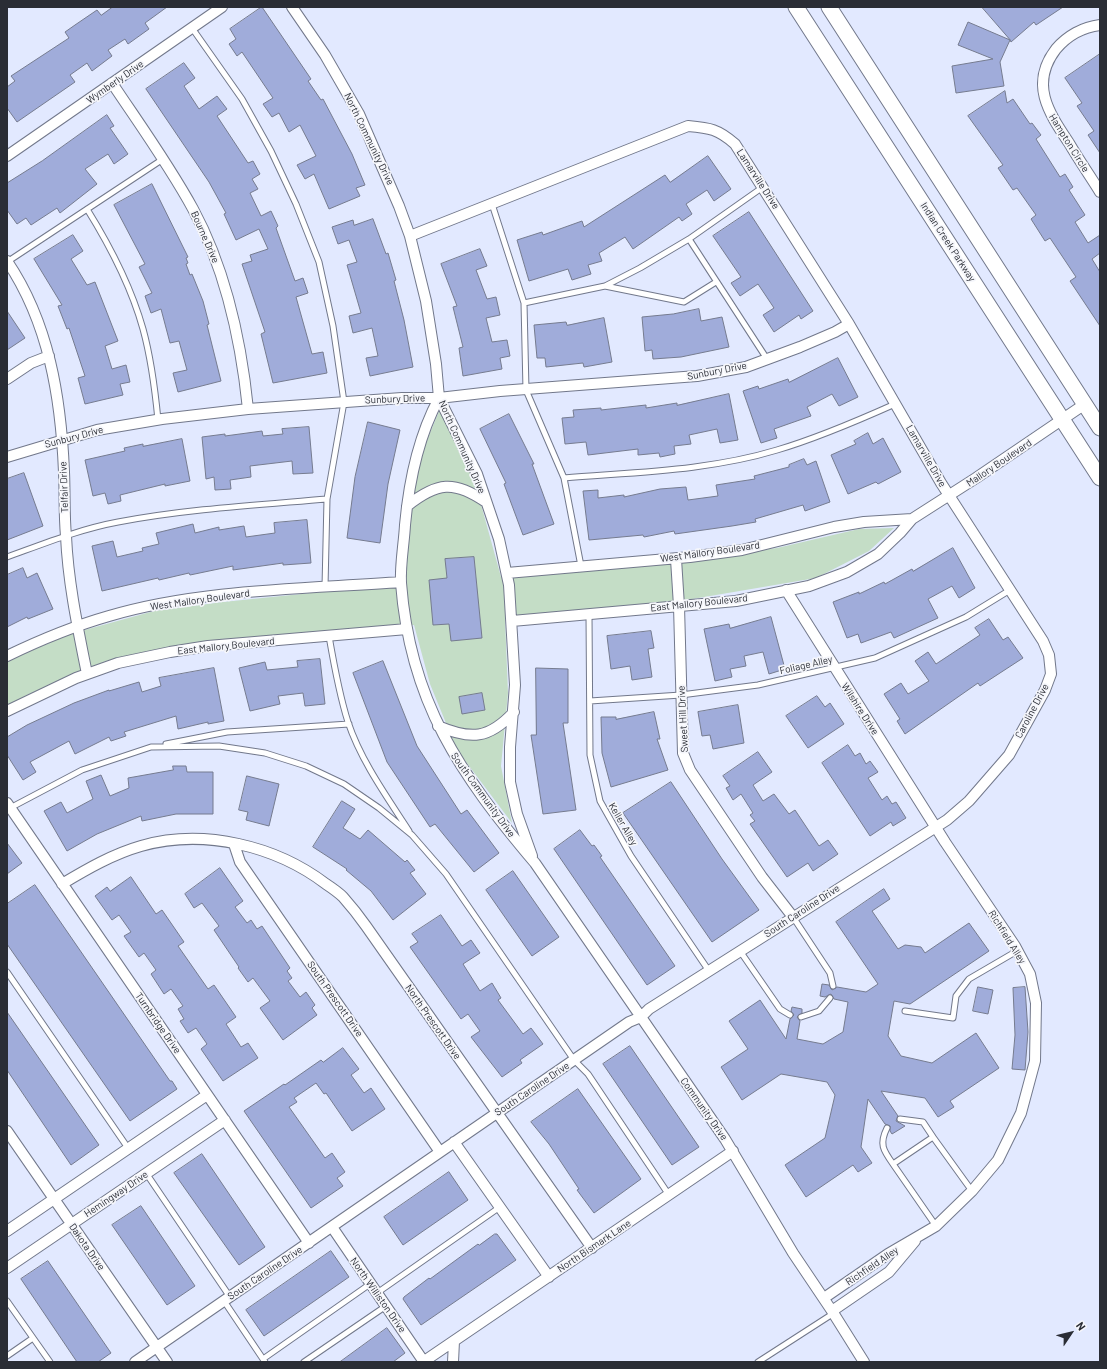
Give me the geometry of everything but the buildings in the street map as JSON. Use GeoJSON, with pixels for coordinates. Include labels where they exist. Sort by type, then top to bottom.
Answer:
{"type":"FeatureCollection","features":[{"type":"Feature","properties":{"kind":"street","name":"Wymberly Drive"},"geometry":{"type":"LineString","coordinates":[[7,156],[222,7]]}},
{"type":"Feature","properties":{"kind":"street","name":"North Community Drive"},"geometry":{"type":"LineString","coordinates":[[292,7],[325,55],[359,114],[395,194],[410,236],[426,302],[436,364],[439,398],[477,474],[499,539],[507,573],[512,621],[515,685],[510,747],[510,782],[517,814],[535,863]]}},
{"type":"Feature","properties":{"kind":"street","name":"Indian Creek Parkway"},"geometry":{"type":"LineString","coordinates":[[796,7],[1100,478]]}},
{"type":"Feature","properties":{"kind":"street"},"geometry":{"type":"LineString","coordinates":[[829,7],[1100,428]]}},
{"type":"Feature","properties":{"kind":"street","name":"Hampton Circle"},"geometry":{"type":"LineString","coordinates":[[1100,25],[1085,28],[1076,32],[1059,45],[1047,67],[1044,93],[1049,113],[1100,192]]}},
{"type":"Feature","properties":{"kind":"street","name":"Bourne Drive"},"geometry":{"type":"LineString","coordinates":[[112,84],[164,158],[193,210],[219,270],[228,297],[244,370],[248,409]]}},
{"type":"Feature","properties":{"kind":"street","name":"Lamarville Drive"},"geometry":{"type":"LineString","coordinates":[[410,236],[688,126],[706,127],[723,133],[735,144],[850,324],[949,495]]}},
{"type":"Feature","properties":{"kind":"street","name":"Telfair Drive"},"geometry":{"type":"LineString","coordinates":[[7,262],[19,279],[38,318],[50,356],[62,439],[66,537],[78,626],[87,674]]}},
{"type":"Feature","properties":{"kind":"street","name":"Sunbury Drive"},"geometry":{"type":"LineString","coordinates":[[7,457],[62,439],[97,430],[158,420],[248,409],[402,398],[439,398],[697,376],[746,367],[835,332],[850,324]]}},
{"type":"Feature","properties":{"kind":"street"},"geometry":{"type":"LineString","coordinates":[[7,379],[31,363],[50,356]]}},
{"type":"Feature","properties":{"kind":"street","name":"South Community Drive"},"geometry":{"type":"LineString","coordinates":[[439,398],[429,416],[422,436],[413,468],[407,506],[401,582],[407,629],[418,679],[438,726],[458,763],[513,838],[535,863]]}},
{"type":"Feature","properties":{"kind":"street","name":"Mallory Boulevard"},"geometry":{"type":"LineString","coordinates":[[912,519],[1085,404]]}},
{"type":"Feature","properties":{"kind":"street"},"geometry":{"type":"LineString","coordinates":[[407,506],[418,497],[442,486],[461,488],[486,502]]}},
{"type":"Feature","properties":{"kind":"street","name":"Caroline Drive"},"geometry":{"type":"LineString","coordinates":[[936,828],[969,801],[1009,755],[1045,690],[1051,674],[1049,655],[1043,641],[949,495]]}},
{"type":"Feature","properties":{"kind":"street","name":"West Mallory Boulevard"},"geometry":{"type":"LineString","coordinates":[[507,573],[676,559],[742,550],[834,527],[864,522],[912,519]]}},
{"type":"Feature","properties":{"kind":"street","name":"East Mallory Boulevard"},"geometry":{"type":"LineString","coordinates":[[512,621],[736,601],[809,586],[847,572],[878,554],[912,519]]}},
{"type":"Feature","properties":{"kind":"street","name":"Sweet Hill Drive"},"geometry":{"type":"LineString","coordinates":[[676,559],[679,606],[683,753],[690,770],[762,877],[793,918]]}},
{"type":"Feature","properties":{"kind":"street","name":"West Mallory Boulevard"},"geometry":{"type":"LineString","coordinates":[[7,656],[42,639],[78,626],[110,616],[174,602],[250,593],[401,582]]}},
{"type":"Feature","properties":{"kind":"street","name":"Wilshire Drive"},"geometry":{"type":"LineString","coordinates":[[786,590],[936,828]]}},
{"type":"Feature","properties":{"kind":"street","name":"East Mallory Boulevard"},"geometry":{"type":"LineString","coordinates":[[7,711],[87,674],[118,663],[201,647],[407,629]]}},
{"type":"Feature","properties":{"kind":"street"},"geometry":{"type":"LineString","coordinates":[[438,726],[456,734],[470,736],[483,734],[506,721],[514,712]]}},
{"type":"Feature","properties":{"kind":"street","name":"Turnbridge Drive"},"geometry":{"type":"LineString","coordinates":[[8,805],[309,1243]]}},
{"type":"Feature","properties":{"kind":"street","name":"South Caroline Drive"},"geometry":{"type":"LineString","coordinates":[[135,1362],[629,1022],[641,1017],[649,1009],[936,828]]}},
{"type":"Feature","properties":{"kind":"street","name":"Richfield Alley"},"geometry":{"type":"LineString","coordinates":[[824,1298],[888,1254],[936,1226],[972,1192],[998,1160],[1021,1113],[1035,1061],[1036,1003],[1030,974],[1017,951],[936,828]]}},
{"type":"Feature","properties":{"kind":"street","name":"North Prescott Drive"},"geometry":{"type":"LineString","coordinates":[[62,884],[96,863],[142,846],[178,839],[222,841],[256,849],[291,861],[342,896],[366,926],[592,1248]]}},
{"type":"Feature","properties":{"kind":"street","name":"South Prescott Drive"},"geometry":{"type":"LineString","coordinates":[[234,844],[240,862],[440,1152]]}},
{"type":"Feature","properties":{"kind":"street","name":"Community Drive"},"geometry":{"type":"LineString","coordinates":[[535,863],[733,1151],[793,1253],[824,1298],[864,1362]]}},
{"type":"Feature","properties":{"kind":"street"},"geometry":{"type":"LineString","coordinates":[[7,1231],[53,1198],[207,1095]]}},
{"type":"Feature","properties":{"kind":"street","name":"Hemingway Drive"},"geometry":{"type":"LineString","coordinates":[[7,1268],[225,1120]]}},
{"type":"Feature","properties":{"kind":"street","name":"Dakota Drive"},"geometry":{"type":"LineString","coordinates":[[7,1131],[168,1362]]}},
{"type":"Feature","properties":{"kind":"street"},"geometry":{"type":"LineString","coordinates":[[454,1142],[549,1277]]}},
{"type":"Feature","properties":{"kind":"street","name":"North Bismark Lane"},"geometry":{"type":"LineString","coordinates":[[424,1362],[733,1151]]}},
{"type":"Feature","properties":{"kind":"street","name":"North Williston Drive"},"geometry":{"type":"LineString","coordinates":[[332,1227],[424,1362]]}},
{"type":"Feature","properties":{"kind":"street","name":"Richfield Alley"},"geometry":{"type":"LineString","coordinates":[[833,1312],[889,1272],[920,1235]]}},
{"type":"Feature","properties":{"kind":"street"},"geometry":{"type":"LineString","coordinates":[[454,1341],[454,1362]]}},
{"type":"Feature","properties":{"kind":"lane"},"geometry":{"type":"LineString","coordinates":[[192,28],[242,99],[271,151],[296,204],[319,262],[333,326],[344,402],[327,499],[326,587]]}},
{"type":"Feature","properties":{"kind":"lane"},"geometry":{"type":"LineString","coordinates":[[7,262],[164,158]]}},
{"type":"Feature","properties":{"kind":"lane"},"geometry":{"type":"LineString","coordinates":[[524,303],[605,286],[640,268],[688,239],[763,187]]}},
{"type":"Feature","properties":{"kind":"lane"},"geometry":{"type":"LineString","coordinates":[[492,204],[524,303],[526,390],[564,478],[581,566]]}},
{"type":"Feature","properties":{"kind":"lane"},"geometry":{"type":"LineString","coordinates":[[87,209],[108,244],[129,290],[143,329],[154,382],[158,420]]}},
{"type":"Feature","properties":{"kind":"lane"},"geometry":{"type":"LineString","coordinates":[[688,239],[767,359]]}},
{"type":"Feature","properties":{"kind":"lane"},"geometry":{"type":"LineString","coordinates":[[605,286],[684,302],[716,282]]}},
{"type":"Feature","properties":{"kind":"lane"},"geometry":{"type":"LineString","coordinates":[[564,478],[693,468],[776,451],[841,429],[895,404]]}},
{"type":"Feature","properties":{"kind":"lane"},"geometry":{"type":"LineString","coordinates":[[7,557],[116,522],[182,512],[327,499]]}},
{"type":"Feature","properties":{"kind":"lane","name":"Foliage Alley"},"geometry":{"type":"LineString","coordinates":[[590,701],[681,695],[758,685],[875,658],[966,617],[1010,590]]}},
{"type":"Feature","properties":{"kind":"lane","name":"Keller Alley"},"geometry":{"type":"LineString","coordinates":[[589,615],[590,755],[600,801],[631,856],[709,971]]}},
{"type":"Feature","properties":{"kind":"lane"},"geometry":{"type":"LineString","coordinates":[[329,636],[337,683],[349,724],[376,780],[412,835],[446,874],[574,1060],[588,1074],[669,1195]]}},
{"type":"Feature","properties":{"kind":"lane"},"geometry":{"type":"LineString","coordinates":[[8,805],[82,770],[151,747],[227,732],[349,724]]}},
{"type":"Feature","properties":{"kind":"lane"},"geometry":{"type":"LineString","coordinates":[[151,747],[219,746],[265,753],[306,766],[344,784],[379,808],[412,835]]}},
{"type":"Feature","properties":{"kind":"lane"},"geometry":{"type":"LineString","coordinates":[[793,918],[830,973],[833,986]]}},
{"type":"Feature","properties":{"kind":"lane"},"geometry":{"type":"LineString","coordinates":[[740,951],[780,1009],[790,1015]]}},
{"type":"Feature","properties":{"kind":"lane"},"geometry":{"type":"LineString","coordinates":[[905,1011],[953,1018],[956,996],[969,980],[1017,951]]}},
{"type":"Feature","properties":{"kind":"lane"},"geometry":{"type":"LineString","coordinates":[[7,972],[128,1148]]}},
{"type":"Feature","properties":{"kind":"lane"},"geometry":{"type":"LineString","coordinates":[[801,1017],[819,1011],[830,998]]}},
{"type":"Feature","properties":{"kind":"lane"},"geometry":{"type":"LineString","coordinates":[[900,1118],[923,1122],[972,1192]]}},
{"type":"Feature","properties":{"kind":"lane"},"geometry":{"type":"LineString","coordinates":[[888,1128],[883,1137],[883,1151],[936,1226]]}},
{"type":"Feature","properties":{"kind":"lane"},"geometry":{"type":"LineString","coordinates":[[893,1164],[933,1136]]}},
{"type":"Feature","properties":{"kind":"lane"},"geometry":{"type":"LineString","coordinates":[[146,1173],[227,1299],[264,1360],[370,1284]]}},
{"type":"Feature","properties":{"kind":"lane"},"geometry":{"type":"LineString","coordinates":[[377,1293],[500,1207]]}},
{"type":"Feature","properties":{"kind":"lane"},"geometry":{"type":"LineString","coordinates":[[7,1301],[50,1362]]}},
{"type":"Feature","properties":{"kind":"lane"},"geometry":{"type":"LineString","coordinates":[[304,1362],[386,1306]]}},
{"type":"Feature","properties":{"kind":"lane"},"geometry":{"type":"LineString","coordinates":[[758,1362],[833,1312]]}},
{"type":"Feature","properties":{"kind":"lane"},"geometry":{"type":"LineString","coordinates":[[7,1356],[33,1338]]}},
{"type":"Feature","properties":{"kind":"green space"},"geometry":{"type":"Polygon","coordinates":[[[440,409],[474,479],[501,577],[659,564],[777,548],[859,529],[894,528],[869,551],[816,578],[669,603],[505,619],[508,693],[501,766],[512,823],[457,750],[430,684],[414,625],[225,640],[105,663],[29,694],[7,706],[7,661],[70,634],[154,611],[223,602],[399,584],[419,459],[440,409]]]}}]}
